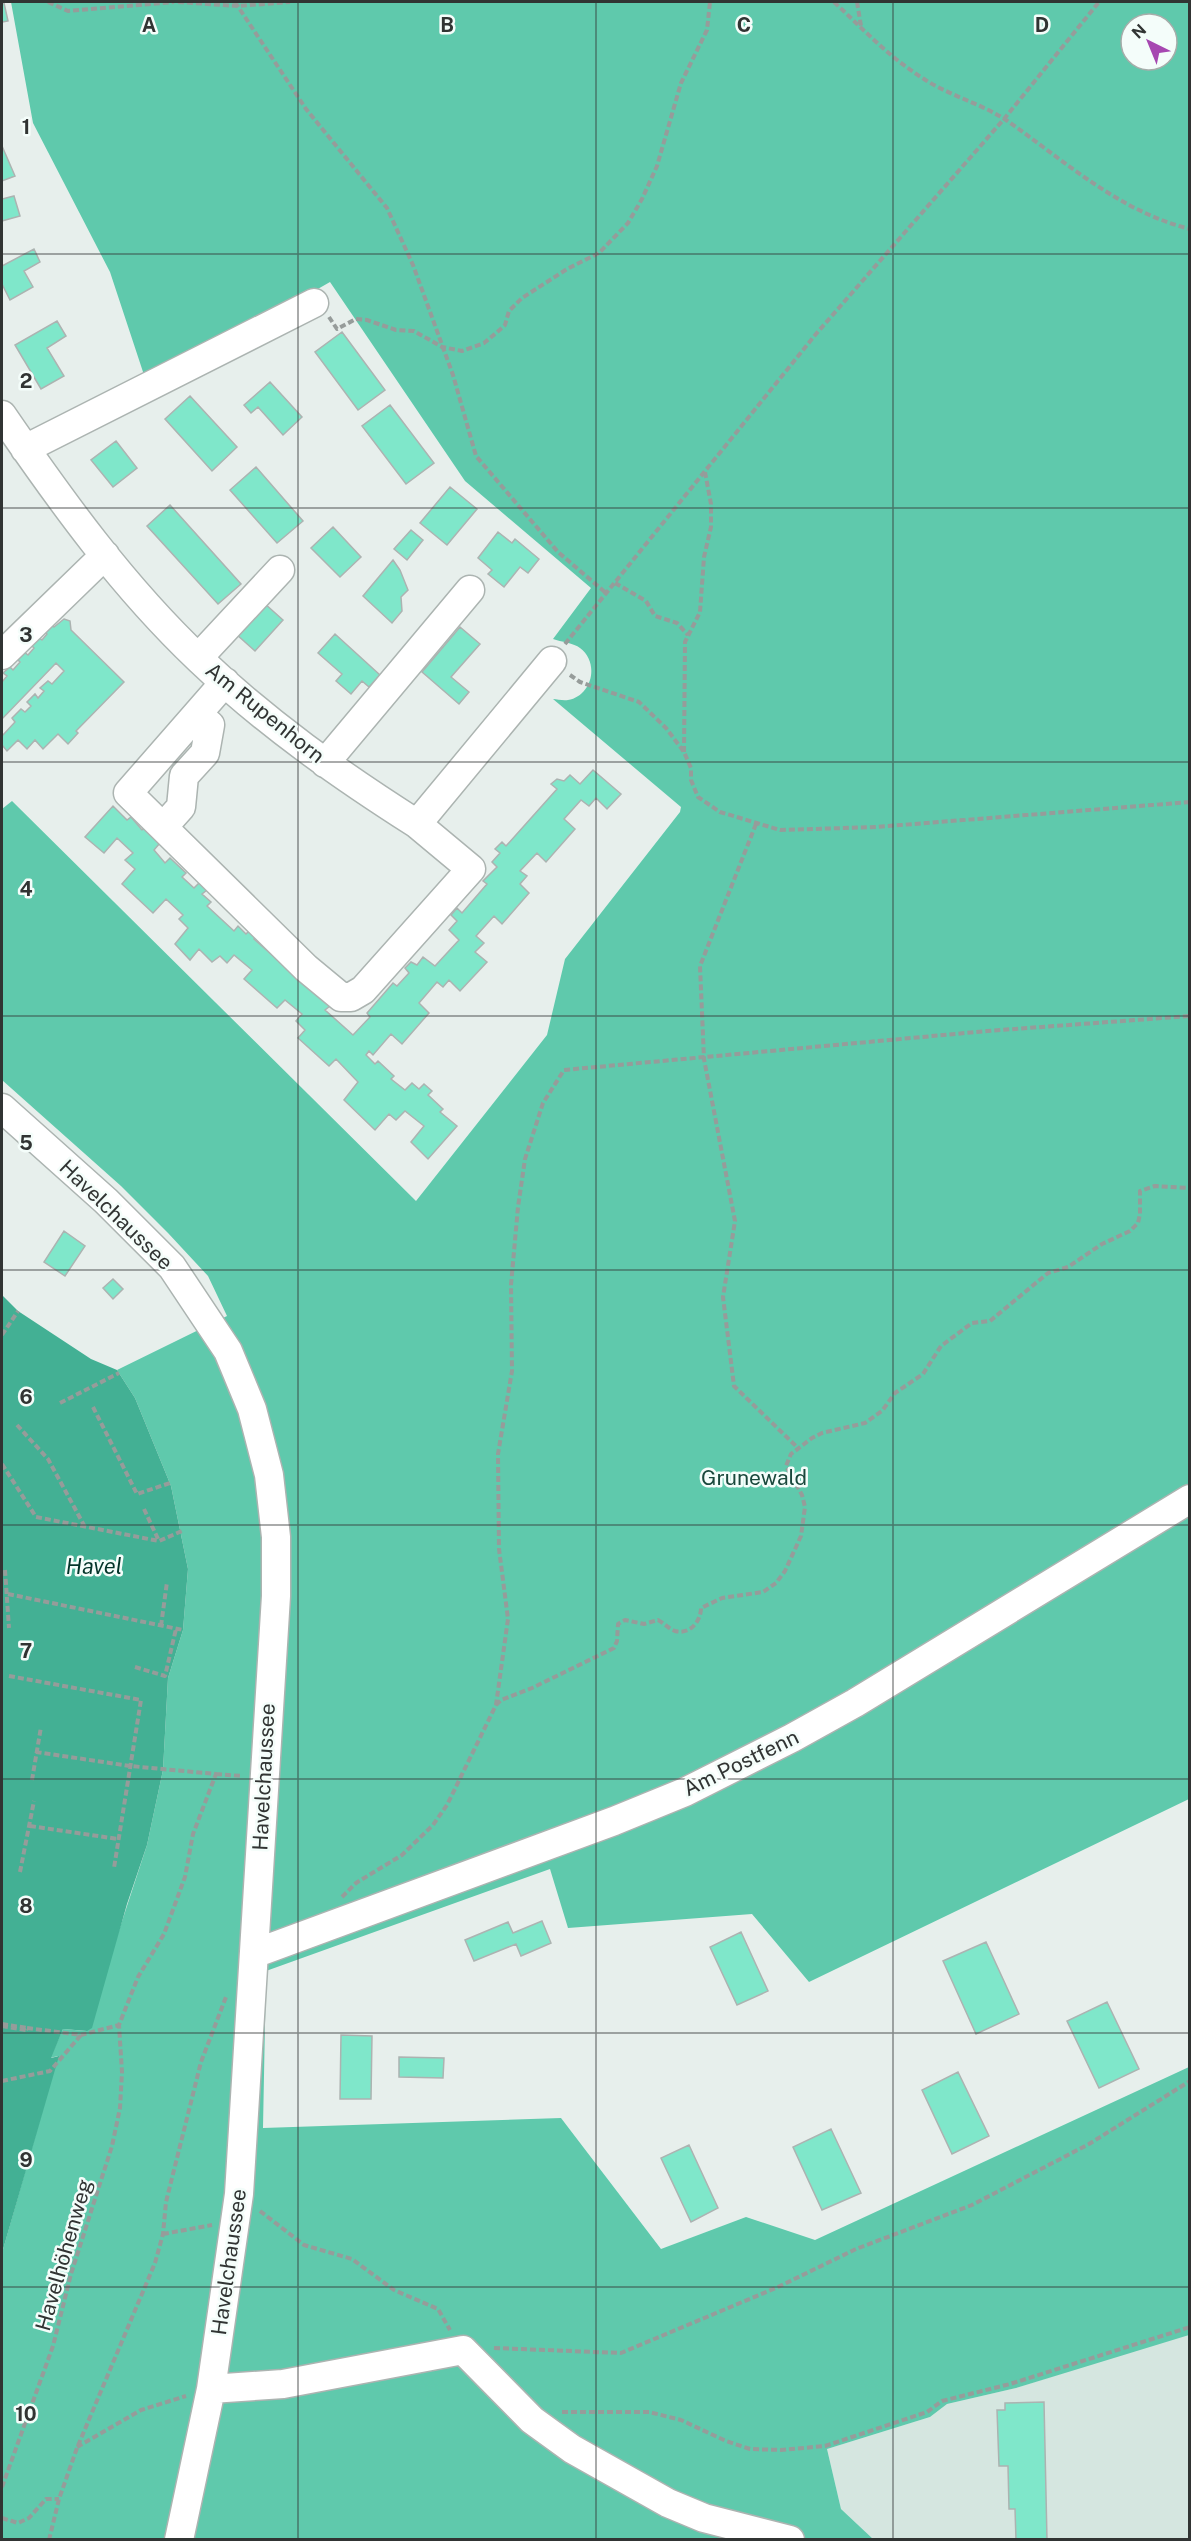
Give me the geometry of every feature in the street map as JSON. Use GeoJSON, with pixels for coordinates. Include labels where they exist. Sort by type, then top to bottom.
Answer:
{"type":"FeatureCollection","features":[{"type":"Feature","properties":{"kind":"street"},"geometry":{"type":"LineString","coordinates":[[25,449],[314,303]]}},
{"type":"Feature","properties":{"kind":"street","name":"Am Rupenhorn"},"geometry":{"type":"LineString","coordinates":[[2,415],[80,526],[198,658],[273,725],[325,763],[417,824],[471,869],[363,990],[351,997],[341,998],[306,968],[164,826]]}},
{"type":"Feature","properties":{"kind":"street"},"geometry":{"type":"LineString","coordinates":[[2,655],[105,555]]}},
{"type":"Feature","properties":{"kind":"street"},"geometry":{"type":"LineString","coordinates":[[198,658],[280,570]]}},
{"type":"Feature","properties":{"kind":"street"},"geometry":{"type":"LineString","coordinates":[[325,763],[470,590]]}},
{"type":"Feature","properties":{"kind":"street"},"geometry":{"type":"LineString","coordinates":[[417,824],[552,661]]}},
{"type":"Feature","properties":{"kind":"street"},"geometry":{"type":"LineString","coordinates":[[197,714],[210,725],[205,753],[184,776],[181,807],[164,826],[128,793],[197,714],[225,682]]}},
{"type":"Feature","properties":{"kind":"street","name":"Havelchaussee"},"geometry":{"type":"LineString","coordinates":[[2,1108],[106,1201],[172,1267],[228,1351],[252,1409],[269,1475],[276,1537],[276,1596],[269,1673],[256,1953],[239,2194],[212,2389],[179,2540]]}},
{"type":"Feature","properties":{"kind":"street","name":"Am Postfenn"},"geometry":{"type":"LineString","coordinates":[[256,1953],[614,1821],[685,1792],[855,1704],[1190,1499]]}},
{"type":"Feature","properties":{"kind":"street"},"geometry":{"type":"LineString","coordinates":[[212,2389],[283,2384],[462,2350],[532,2420],[572,2449],[677,2507],[704,2518],[790,2540]]}},
{"type":"Feature","properties":{"kind":"path"},"geometry":{"type":"LineString","coordinates":[[48,2],[68,11],[176,2],[238,6],[290,2]]}},
{"type":"Feature","properties":{"kind":"path"},"geometry":{"type":"LineString","coordinates":[[235,2],[306,110],[387,208],[412,265],[453,375],[476,456],[558,552],[606,593]]}},
{"type":"Feature","properties":{"kind":"path"},"geometry":{"type":"LineString","coordinates":[[356,319],[379,323],[396,330],[414,331],[442,347],[462,351],[484,343],[505,325],[509,311],[522,298],[567,269],[599,253],[628,223],[657,166],[681,82],[707,30],[710,2]]}},
{"type":"Feature","properties":{"kind":"path"},"geometry":{"type":"LineString","coordinates":[[834,2],[896,60],[926,81],[1004,119],[1126,206],[1161,222],[1190,229]]}},
{"type":"Feature","properties":{"kind":"path"},"geometry":{"type":"LineString","coordinates":[[857,2],[861,27]]}},
{"type":"Feature","properties":{"kind":"path"},"geometry":{"type":"LineString","coordinates":[[1100,2],[1004,119],[816,334],[552,661],[580,682],[639,702],[666,728],[684,752],[691,768],[691,780],[698,797],[720,812],[780,830],[818,831],[1190,802]]}},
{"type":"Feature","properties":{"kind":"path"},"geometry":{"type":"LineString","coordinates":[[684,752],[685,642],[700,612],[704,557],[711,527],[711,504],[705,472]]}},
{"type":"Feature","properties":{"kind":"path"},"geometry":{"type":"LineString","coordinates":[[615,583],[646,601],[655,616],[678,623],[688,635]]}},
{"type":"Feature","properties":{"kind":"path"},"geometry":{"type":"LineString","coordinates":[[756,824],[700,966],[704,1059],[735,1221],[723,1297],[734,1386],[798,1448]]}},
{"type":"Feature","properties":{"kind":"path"},"geometry":{"type":"LineString","coordinates":[[345,1919],[341,1903],[344,1893],[371,1873],[402,1855],[433,1825],[447,1805],[496,1705],[508,1619],[497,1507],[498,1454],[512,1371],[511,1285],[518,1208],[525,1159],[543,1103],[564,1070],[704,1059],[987,1031],[1190,1016]]}},
{"type":"Feature","properties":{"kind":"path"},"geometry":{"type":"LineString","coordinates":[[496,1705],[501,1700],[532,1688],[614,1648],[617,1641],[618,1624],[625,1620],[644,1624],[658,1620],[677,1632],[684,1631],[692,1628],[697,1622],[701,1608],[722,1598],[754,1595],[776,1583],[793,1557],[804,1518],[802,1495],[786,1466],[791,1454],[822,1433],[865,1423],[874,1417],[895,1393],[923,1374],[941,1346],[972,1323],[990,1321],[1048,1273],[1068,1267],[1102,1244],[1130,1231],[1138,1223],[1140,1191],[1155,1186],[1190,1188]]}},
{"type":"Feature","properties":{"kind":"path"},"geometry":{"type":"LineString","coordinates":[[2,1335],[18,1311]]}},
{"type":"Feature","properties":{"kind":"path"},"geometry":{"type":"LineString","coordinates":[[60,1403],[119,1373]]}},
{"type":"Feature","properties":{"kind":"path"},"geometry":{"type":"LineString","coordinates":[[93,1407],[137,1494],[170,1483]]}},
{"type":"Feature","properties":{"kind":"path"},"geometry":{"type":"LineString","coordinates":[[17,1425],[48,1460],[86,1527]]}},
{"type":"Feature","properties":{"kind":"path"},"geometry":{"type":"LineString","coordinates":[[2,1464],[36,1517],[159,1541],[182,1531]]}},
{"type":"Feature","properties":{"kind":"path"},"geometry":{"type":"LineString","coordinates":[[144,1509],[159,1541]]}},
{"type":"Feature","properties":{"kind":"path"},"geometry":{"type":"LineString","coordinates":[[5,1570],[9,1628]]}},
{"type":"Feature","properties":{"kind":"path"},"geometry":{"type":"LineString","coordinates":[[161,1626],[167,1582]]}},
{"type":"Feature","properties":{"kind":"path"},"geometry":{"type":"LineString","coordinates":[[8,1594],[183,1630]]}},
{"type":"Feature","properties":{"kind":"path"},"geometry":{"type":"LineString","coordinates":[[135,1667],[165,1676],[176,1629]]}},
{"type":"Feature","properties":{"kind":"path"},"geometry":{"type":"LineString","coordinates":[[9,1676],[141,1700],[114,1868]]}},
{"type":"Feature","properties":{"kind":"path"},"geometry":{"type":"LineString","coordinates":[[32,1780],[41,1726]]}},
{"type":"Feature","properties":{"kind":"path"},"geometry":{"type":"LineString","coordinates":[[2,2025],[26,2030],[27,2028],[81,2035],[119,2025],[138,1977],[164,1934],[185,1877],[192,1834],[216,1774],[130,1766],[36,1752]]}},
{"type":"Feature","properties":{"kind":"path"},"geometry":{"type":"LineString","coordinates":[[20,1872],[34,1801]]}},
{"type":"Feature","properties":{"kind":"path"},"geometry":{"type":"LineString","coordinates":[[30,1826],[118,1839]]}},
{"type":"Feature","properties":{"kind":"path"},"geometry":{"type":"LineString","coordinates":[[49,2540],[58,2499],[77,2448],[155,2263],[163,2234],[166,2202],[201,2062],[224,2006],[227,1990]]}},
{"type":"Feature","properties":{"kind":"path","name":"Havelhöhenweg"},"geometry":{"type":"LineString","coordinates":[[2,2487],[53,2346],[71,2274],[112,2146],[120,2108],[122,2072],[119,2025]]}},
{"type":"Feature","properties":{"kind":"path"},"geometry":{"type":"LineString","coordinates":[[2,2081],[50,2072],[81,2035]]}},
{"type":"Feature","properties":{"kind":"path"},"geometry":{"type":"LineString","coordinates":[[239,2194],[304,2245],[352,2259],[394,2290],[438,2309],[462,2350],[508,2348],[621,2353],[778,2287],[856,2249],[972,2205],[1089,2144],[1190,2081]]}},
{"type":"Feature","properties":{"kind":"path"},"geometry":{"type":"LineString","coordinates":[[163,2234],[235,2223]]}},
{"type":"Feature","properties":{"kind":"path"},"geometry":{"type":"LineString","coordinates":[[557,2410],[566,2413],[649,2412],[681,2420],[726,2441],[750,2449],[781,2450],[825,2446],[927,2412],[942,2401],[1010,2384],[1190,2327]]}},
{"type":"Feature","properties":{"kind":"path"},"geometry":{"type":"LineString","coordinates":[[77,2448],[141,2410],[212,2389]]}},
{"type":"Feature","properties":{"kind":"path"},"geometry":{"type":"LineString","coordinates":[[2,2518],[18,2523],[29,2518],[46,2499],[58,2499]]}},
{"type":"Feature","properties":{"kind":"shaded area"},"geometry":{"type":"Polygon","coordinates":[[[1189,2333],[1189,2539],[873,2539],[841,2509],[827,2449],[930,2417],[947,2404],[1016,2388],[1189,2333]]]}},
{"type":"Feature","properties":{"kind":"green space","name":"Grunewald"},"geometry":{"type":"Polygon","coordinates":[[[11,2],[1189,2],[1189,1799],[809,1982],[752,1914],[568,1928],[550,1869],[266,1971],[263,2128],[561,2118],[661,2249],[746,2217],[815,2240],[1189,2067],[1189,2335],[1016,2388],[947,2404],[930,2417],[827,2449],[841,2509],[873,2539],[2,2539],[2,2253],[58,2056],[50,2058],[63,2029],[86,2031],[147,1845],[163,1770],[168,1678],[183,1630],[188,1569],[171,1486],[135,1398],[117,1370],[227,1316],[208,1276],[168,1233],[121,1186],[2,1080],[2,809],[12,801],[416,1201],[547,1035],[565,959],[680,812],[681,807],[553,699],[566,700],[576,697],[588,686],[591,670],[586,654],[577,646],[553,639],[591,588],[465,481],[330,282],[239,334],[146,381],[110,272],[33,123],[11,2]]]}},
{"type":"Feature","properties":{"kind":"water","name":"Havel"},"geometry":{"type":"Polygon","coordinates":[[[2,1295],[18,1311],[91,1359],[117,1370],[135,1398],[171,1486],[188,1569],[183,1630],[168,1678],[163,1770],[147,1845],[127,1904],[92,2028],[87,2031],[63,2029],[51,2058],[59,2056],[2,2253],[2,1295]]]}},
{"type":"Feature","properties":{"kind":"building"},"geometry":{"type":"Polygon","coordinates":[[[4,3],[8,21],[2,22],[2,4],[4,3]]]}},
{"type":"Feature","properties":{"kind":"building"},"geometry":{"type":"Polygon","coordinates":[[[2,146],[15,176],[2,181],[2,146]]]}},
{"type":"Feature","properties":{"kind":"building"},"geometry":{"type":"Polygon","coordinates":[[[14,196],[20,216],[2,221],[2,199],[14,196]]]}},
{"type":"Feature","properties":{"kind":"building"},"geometry":{"type":"Polygon","coordinates":[[[34,249],[40,262],[24,271],[33,287],[10,300],[2,284],[2,266],[34,249]]]}},
{"type":"Feature","properties":{"kind":"building"},"geometry":{"type":"Polygon","coordinates":[[[57,321],[66,336],[47,348],[64,376],[41,389],[15,345],[57,321]]]}},
{"type":"Feature","properties":{"kind":"building"},"geometry":{"type":"Polygon","coordinates":[[[342,332],[385,390],[358,410],[315,352],[342,332]]]}},
{"type":"Feature","properties":{"kind":"building"},"geometry":{"type":"Polygon","coordinates":[[[270,382],[302,417],[283,435],[258,407],[251,413],[244,405],[270,382]]]}},
{"type":"Feature","properties":{"kind":"building"},"geometry":{"type":"Polygon","coordinates":[[[190,396],[237,447],[212,471],[165,419],[190,396]]]}},
{"type":"Feature","properties":{"kind":"building"},"geometry":{"type":"Polygon","coordinates":[[[390,405],[434,463],[406,484],[362,426],[390,405]]]}},
{"type":"Feature","properties":{"kind":"building"},"geometry":{"type":"Polygon","coordinates":[[[116,441],[137,468],[113,487],[91,460],[116,441]]]}},
{"type":"Feature","properties":{"kind":"building"},"geometry":{"type":"Polygon","coordinates":[[[256,467],[303,521],[277,543],[230,490],[256,467]]]}},
{"type":"Feature","properties":{"kind":"building"},"geometry":{"type":"Polygon","coordinates":[[[450,487],[477,509],[447,545],[420,523],[450,487]]]}},
{"type":"Feature","properties":{"kind":"building"},"geometry":{"type":"Polygon","coordinates":[[[170,505],[241,584],[218,604],[147,526],[170,505]]]}},
{"type":"Feature","properties":{"kind":"building"},"geometry":{"type":"Polygon","coordinates":[[[333,527],[361,557],[340,577],[311,548],[333,527]]]}},
{"type":"Feature","properties":{"kind":"building"},"geometry":{"type":"Polygon","coordinates":[[[411,530],[423,540],[407,560],[394,549],[411,530]]]}},
{"type":"Feature","properties":{"kind":"building"},"geometry":{"type":"Polygon","coordinates":[[[498,532],[512,543],[515,539],[539,559],[528,573],[520,567],[504,587],[488,574],[492,570],[478,558],[498,532]]]}},
{"type":"Feature","properties":{"kind":"building"},"geometry":{"type":"Polygon","coordinates":[[[393,560],[408,590],[401,597],[402,611],[392,623],[363,596],[393,560]]]}},
{"type":"Feature","properties":{"kind":"building"},"geometry":{"type":"Polygon","coordinates":[[[264,603],[283,620],[255,651],[236,634],[264,603]]]}},
{"type":"Feature","properties":{"kind":"building"},"geometry":{"type":"Polygon","coordinates":[[[64,619],[70,621],[71,630],[124,682],[76,731],[78,733],[68,744],[58,734],[43,749],[35,740],[27,749],[18,740],[7,751],[2,745],[2,736],[15,722],[12,718],[21,709],[25,712],[31,706],[27,702],[35,694],[38,698],[44,691],[40,688],[48,681],[52,684],[64,671],[56,663],[2,719],[2,682],[7,676],[3,673],[10,667],[13,670],[20,662],[17,659],[24,652],[28,655],[34,648],[31,645],[38,637],[42,640],[47,634],[44,631],[51,624],[54,627],[64,619]]]}},
{"type":"Feature","properties":{"kind":"building"},"geometry":{"type":"Polygon","coordinates":[[[460,627],[480,644],[451,677],[469,692],[459,704],[422,672],[460,627]]]}},
{"type":"Feature","properties":{"kind":"building"},"geometry":{"type":"Polygon","coordinates":[[[335,634],[380,675],[369,687],[362,681],[351,694],[336,681],[342,674],[318,653],[335,634]]]}},
{"type":"Feature","properties":{"kind":"building"},"geometry":{"type":"Polygon","coordinates":[[[593,770],[621,794],[607,809],[596,798],[589,806],[581,800],[564,819],[575,829],[546,862],[537,853],[520,871],[527,876],[520,884],[529,893],[502,924],[494,916],[476,936],[484,943],[475,952],[487,962],[460,991],[449,980],[443,987],[437,982],[419,1003],[429,1013],[402,1044],[391,1034],[373,1055],[369,1051],[366,1055],[375,1064],[378,1061],[394,1076],[391,1079],[405,1090],[412,1083],[419,1089],[424,1084],[432,1091],[428,1095],[443,1109],[440,1112],[457,1126],[428,1159],[411,1142],[424,1126],[405,1111],[396,1120],[389,1114],[375,1130],[344,1100],[358,1082],[336,1059],[329,1066],[298,1038],[305,1030],[296,1021],[302,1014],[285,1000],[277,1008],[244,979],[252,970],[234,955],[227,963],[220,956],[212,962],[199,949],[190,960],[175,944],[188,928],[179,919],[183,915],[166,899],[153,913],[122,884],[135,869],[125,860],[133,853],[117,838],[104,853],[85,837],[113,806],[127,820],[131,817],[142,830],[148,824],[160,843],[154,850],[165,863],[170,858],[186,873],[182,877],[194,888],[199,883],[207,890],[202,894],[211,902],[207,906],[234,931],[238,926],[246,934],[251,929],[258,935],[254,939],[330,1006],[325,1010],[353,1035],[370,1017],[367,1013],[393,983],[397,986],[409,973],[405,968],[411,962],[417,965],[423,957],[435,966],[459,940],[449,930],[457,921],[451,915],[457,908],[462,913],[487,884],[483,881],[497,867],[492,862],[500,853],[495,849],[502,842],[506,846],[557,789],[551,784],[557,779],[564,781],[570,775],[580,784],[593,770]]]}},
{"type":"Feature","properties":{"kind":"building"},"geometry":{"type":"Polygon","coordinates":[[[64,1231],[85,1246],[65,1276],[44,1262],[64,1231]]]}},
{"type":"Feature","properties":{"kind":"building"},"geometry":{"type":"Polygon","coordinates":[[[113,1279],[123,1289],[113,1299],[103,1288],[113,1279]]]}},
{"type":"Feature","properties":{"kind":"building"},"geometry":{"type":"Polygon","coordinates":[[[542,1921],[551,1943],[521,1956],[516,1944],[474,1961],[465,1940],[508,1922],[513,1933],[542,1921]]]}},
{"type":"Feature","properties":{"kind":"building"},"geometry":{"type":"Polygon","coordinates":[[[741,1932],[768,1991],[737,2005],[710,1947],[741,1932]]]}},
{"type":"Feature","properties":{"kind":"building"},"geometry":{"type":"Polygon","coordinates":[[[986,1942],[1019,2014],[976,2034],[943,1961],[986,1942]]]}},
{"type":"Feature","properties":{"kind":"building"},"geometry":{"type":"Polygon","coordinates":[[[1107,2002],[1139,2069],[1099,2088],[1067,2021],[1107,2002]]]}},
{"type":"Feature","properties":{"kind":"building"},"geometry":{"type":"Polygon","coordinates":[[[341,2035],[372,2036],[371,2099],[340,2099],[341,2035]]]}},
{"type":"Feature","properties":{"kind":"building"},"geometry":{"type":"Polygon","coordinates":[[[399,2057],[444,2058],[443,2078],[399,2077],[399,2057]]]}},
{"type":"Feature","properties":{"kind":"building"},"geometry":{"type":"Polygon","coordinates":[[[958,2072],[989,2136],[952,2154],[922,2090],[958,2072]]]}},
{"type":"Feature","properties":{"kind":"building"},"geometry":{"type":"Polygon","coordinates":[[[831,2129],[861,2193],[822,2210],[793,2147],[831,2129]]]}},
{"type":"Feature","properties":{"kind":"building"},"geometry":{"type":"Polygon","coordinates":[[[689,2145],[718,2208],[691,2222],[661,2158],[689,2145]]]}},
{"type":"Feature","properties":{"kind":"building"},"geometry":{"type":"Polygon","coordinates":[[[1044,2402],[1047,2540],[1016,2540],[1015,2509],[1009,2509],[1008,2466],[999,2466],[997,2410],[1005,2410],[1005,2403],[1044,2402]]]}}]}
